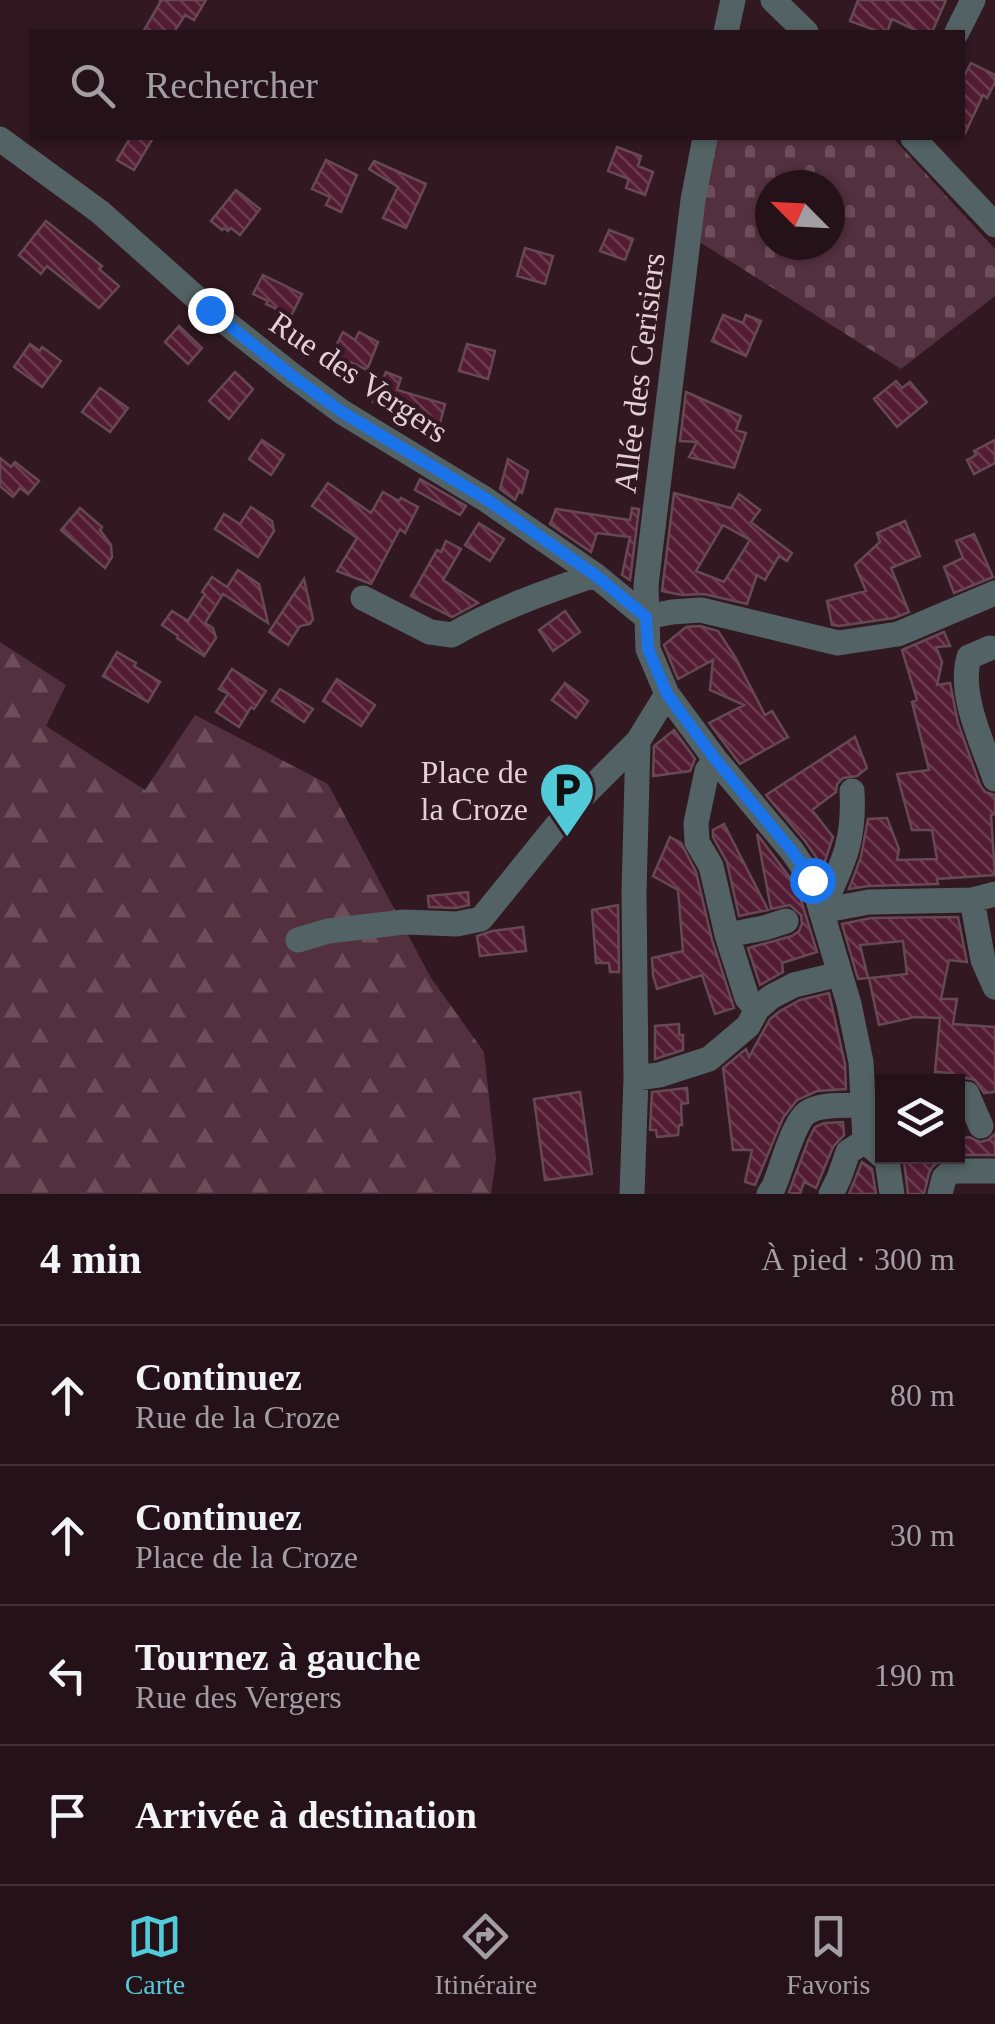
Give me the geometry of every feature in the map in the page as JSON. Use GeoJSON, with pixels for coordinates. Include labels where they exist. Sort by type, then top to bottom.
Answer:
{"type":"FeatureCollection","features":[{"type":"Feature","properties":{"kind":"street"},"geometry":{"type":"LineString","coordinates":[[726,30],[733,0]]}},
{"type":"Feature","properties":{"kind":"street"},"geometry":{"type":"LineString","coordinates":[[773,0],[804,30]]}},
{"type":"Feature","properties":{"kind":"street"},"geometry":{"type":"LineString","coordinates":[[959,30],[973,0]]}},
{"type":"Feature","properties":{"kind":"street","name":"Rue des Vergers"},"geometry":{"type":"LineString","coordinates":[[0,138],[100,212],[210,310],[292,376],[342,412],[486,499],[595,575],[646,617]]}},
{"type":"Feature","properties":{"kind":"street","name":"Allée des Cerisiers"},"geometry":{"type":"LineString","coordinates":[[646,617],[646,585],[690,219],[706,140]]}},
{"type":"Feature","properties":{"kind":"street"},"geometry":{"type":"LineString","coordinates":[[915,140],[995,225]]}},
{"type":"Feature","properties":{"kind":"street"},"geometry":{"type":"LineString","coordinates":[[363,598],[430,632],[452,635],[485,616],[595,575]]}},
{"type":"Feature","properties":{"kind":"street"},"geometry":{"type":"LineString","coordinates":[[769,1194],[800,1120],[808,1111],[870,1098],[849,1004],[812,880],[667,694],[648,649],[646,617],[701,610],[838,642],[986,625]]}},
{"type":"Feature","properties":{"kind":"street"},"geometry":{"type":"LineString","coordinates":[[986,625],[966,666],[966,692],[995,779]]}},
{"type":"Feature","properties":{"kind":"street"},"geometry":{"type":"LineString","coordinates":[[298,940],[328,931],[385,924],[481,920],[571,808],[638,742],[667,694]]}},
{"type":"Feature","properties":{"kind":"street"},"geometry":{"type":"LineString","coordinates":[[632,1194],[638,742]]}},
{"type":"Feature","properties":{"kind":"street"},"geometry":{"type":"LineString","coordinates":[[715,759],[707,771],[696,823],[697,842],[711,866],[747,998],[758,1009]]}},
{"type":"Feature","properties":{"kind":"street"},"geometry":{"type":"LineString","coordinates":[[822,911],[848,852],[852,791]]}},
{"type":"Feature","properties":{"kind":"street"},"geometry":{"type":"LineString","coordinates":[[822,911],[869,902],[984,897],[983,960],[995,987]]}},
{"type":"Feature","properties":{"kind":"street"},"geometry":{"type":"LineString","coordinates":[[727,934],[786,920]]}},
{"type":"Feature","properties":{"kind":"street"},"geometry":{"type":"LineString","coordinates":[[636,1078],[709,1059],[748,1026],[770,997],[794,985],[840,974]]}},
{"type":"Feature","properties":{"kind":"street"},"geometry":{"type":"LineString","coordinates":[[965,1094],[978,1126]]}},
{"type":"Feature","properties":{"kind":"street"},"geometry":{"type":"LineString","coordinates":[[831,1194],[848,1152],[875,1154]]}},
{"type":"Feature","properties":{"kind":"street"},"geometry":{"type":"LineString","coordinates":[[885,1164],[892,1194]]}},
{"type":"Feature","properties":{"kind":"street"},"geometry":{"type":"LineString","coordinates":[[940,1194],[944,1178],[952,1171],[995,1171]]}},
{"type":"Feature","properties":{"kind":"green space"},"geometry":{"type":"Polygon","coordinates":[[[716,140],[895,140],[995,249],[995,296],[901,369],[698,241],[716,140]]]}},
{"type":"Feature","properties":{"kind":"green space"},"geometry":{"type":"Polygon","coordinates":[[[0,642],[66,685],[46,726],[145,790],[195,715],[328,784],[431,978],[484,1052],[496,1159],[491,1194],[0,1194],[0,642]]]}},
{"type":"Feature","properties":{"kind":"building"},"geometry":{"type":"Polygon","coordinates":[[[206,0],[194,20],[185,15],[175,30],[144,30],[161,1],[206,0]]]}},
{"type":"Feature","properties":{"kind":"building"},"geometry":{"type":"Polygon","coordinates":[[[858,0],[946,0],[933,30],[915,30],[892,19],[888,30],[875,30],[850,21],[858,0]]]}},
{"type":"Feature","properties":{"kind":"building"},"geometry":{"type":"Polygon","coordinates":[[[971,63],[995,75],[995,82],[987,98],[983,95],[965,134],[965,74],[971,63]]]}},
{"type":"Feature","properties":{"kind":"building"},"geometry":{"type":"Polygon","coordinates":[[[129,140],[152,140],[134,170],[117,160],[129,140]]]}},
{"type":"Feature","properties":{"kind":"building"},"geometry":{"type":"Polygon","coordinates":[[[617,147],[641,156],[638,166],[653,172],[645,195],[626,188],[629,179],[608,171],[617,147]]]}},
{"type":"Feature","properties":{"kind":"building"},"geometry":{"type":"Polygon","coordinates":[[[326,160],[357,175],[341,212],[326,205],[330,197],[312,189],[326,160]]]}},
{"type":"Feature","properties":{"kind":"building"},"geometry":{"type":"Polygon","coordinates":[[[374,161],[426,184],[406,228],[383,218],[398,187],[369,169],[374,161]]]}},
{"type":"Feature","properties":{"kind":"building"},"geometry":{"type":"Polygon","coordinates":[[[236,190],[260,209],[240,235],[231,228],[222,230],[211,221],[236,190]]]}},
{"type":"Feature","properties":{"kind":"building"},"geometry":{"type":"Polygon","coordinates":[[[46,221],[102,266],[99,269],[119,286],[99,308],[47,266],[41,274],[19,255],[46,221]]]}},
{"type":"Feature","properties":{"kind":"building"},"geometry":{"type":"Polygon","coordinates":[[[609,230],[633,239],[625,260],[600,251],[609,230]]]}},
{"type":"Feature","properties":{"kind":"building"},"geometry":{"type":"Polygon","coordinates":[[[525,248],[553,256],[545,284],[517,276],[525,248]]]}},
{"type":"Feature","properties":{"kind":"building"},"geometry":{"type":"Polygon","coordinates":[[[263,275],[302,294],[291,316],[253,294],[263,275]]]}},
{"type":"Feature","properties":{"kind":"building"},"geometry":{"type":"Polygon","coordinates":[[[723,315],[743,323],[746,315],[761,321],[746,356],[712,341],[723,315]]]}},
{"type":"Feature","properties":{"kind":"building"},"geometry":{"type":"Polygon","coordinates":[[[179,326],[202,348],[188,364],[165,342],[179,326]]]}},
{"type":"Feature","properties":{"kind":"building"},"geometry":{"type":"Polygon","coordinates":[[[343,332],[355,340],[359,332],[378,342],[367,370],[332,354],[343,332]]]}},
{"type":"Feature","properties":{"kind":"building"},"geometry":{"type":"Polygon","coordinates":[[[30,344],[40,351],[42,347],[61,361],[42,387],[14,367],[30,344]]]}},
{"type":"Feature","properties":{"kind":"building"},"geometry":{"type":"Polygon","coordinates":[[[467,344],[495,351],[488,379],[459,371],[467,344]]]}},
{"type":"Feature","properties":{"kind":"building"},"geometry":{"type":"Polygon","coordinates":[[[235,372],[253,389],[229,419],[209,401],[235,372]]]}},
{"type":"Feature","properties":{"kind":"building"},"geometry":{"type":"Polygon","coordinates":[[[386,372],[401,378],[397,390],[445,404],[438,431],[409,424],[411,418],[373,402],[386,372]]]}},
{"type":"Feature","properties":{"kind":"building"},"geometry":{"type":"Polygon","coordinates":[[[896,381],[902,388],[910,382],[927,402],[897,427],[874,399],[896,381]]]}},
{"type":"Feature","properties":{"kind":"building"},"geometry":{"type":"Polygon","coordinates":[[[100,388],[128,408],[110,432],[82,412],[100,388]]]}},
{"type":"Feature","properties":{"kind":"building"},"geometry":{"type":"Polygon","coordinates":[[[686,392],[741,416],[736,430],[746,433],[734,468],[689,457],[697,442],[680,441],[686,392]]]}},
{"type":"Feature","properties":{"kind":"building"},"geometry":{"type":"Polygon","coordinates":[[[262,440],[284,455],[271,475],[249,459],[262,440]]]}},
{"type":"Feature","properties":{"kind":"building"},"geometry":{"type":"Polygon","coordinates":[[[995,440],[995,463],[974,474],[967,460],[976,455],[974,451],[995,440]]]}},
{"type":"Feature","properties":{"kind":"building"},"geometry":{"type":"Polygon","coordinates":[[[0,458],[11,467],[15,462],[39,481],[28,494],[20,488],[13,497],[0,486],[0,458]]]}},
{"type":"Feature","properties":{"kind":"building"},"geometry":{"type":"Polygon","coordinates":[[[508,459],[528,471],[522,493],[519,491],[515,500],[500,489],[508,459]]]}},
{"type":"Feature","properties":{"kind":"building"},"geometry":{"type":"Polygon","coordinates":[[[420,479],[466,506],[460,515],[415,490],[420,479]]]}},
{"type":"Feature","properties":{"kind":"building"},"geometry":{"type":"Polygon","coordinates":[[[328,483],[371,513],[383,492],[418,507],[405,533],[400,529],[371,584],[337,571],[357,538],[312,506],[328,483]]]}},
{"type":"Feature","properties":{"kind":"building"},"geometry":{"type":"Polygon","coordinates":[[[674,493],[731,508],[739,494],[760,510],[751,522],[792,553],[787,561],[779,556],[765,580],[757,575],[747,604],[704,594],[662,591],[674,493]],[[723,525],[696,571],[724,582],[750,540],[723,525]]]}},
{"type":"Feature","properties":{"kind":"building"},"geometry":{"type":"Polygon","coordinates":[[[251,507],[272,521],[274,531],[258,557],[215,529],[224,514],[240,524],[251,507]]]}},
{"type":"Feature","properties":{"kind":"building"},"geometry":{"type":"Polygon","coordinates":[[[80,508],[102,527],[100,530],[111,545],[112,557],[105,568],[61,530],[80,508]]]}},
{"type":"Feature","properties":{"kind":"building"},"geometry":{"type":"Polygon","coordinates":[[[632,508],[639,509],[630,580],[622,575],[630,537],[597,533],[591,552],[550,524],[556,509],[630,520],[632,508]]]}},
{"type":"Feature","properties":{"kind":"building"},"geometry":{"type":"Polygon","coordinates":[[[905,521],[920,556],[891,568],[909,612],[894,618],[832,625],[827,601],[866,591],[855,565],[880,542],[877,533],[905,521]]]}},
{"type":"Feature","properties":{"kind":"building"},"geometry":{"type":"Polygon","coordinates":[[[479,523],[504,539],[490,561],[465,545],[479,523]]]}},
{"type":"Feature","properties":{"kind":"building"},"geometry":{"type":"Polygon","coordinates":[[[974,534],[993,577],[954,593],[944,567],[963,558],[956,541],[974,534]]]}},
{"type":"Feature","properties":{"kind":"building"},"geometry":{"type":"Polygon","coordinates":[[[446,541],[461,549],[443,580],[478,603],[452,617],[411,596],[446,541]]]}},
{"type":"Feature","properties":{"kind":"building"},"geometry":{"type":"Polygon","coordinates":[[[238,570],[259,584],[268,623],[223,594],[205,623],[213,628],[216,638],[204,656],[162,625],[172,611],[188,621],[212,577],[227,587],[238,570]]]}},
{"type":"Feature","properties":{"kind":"building"},"geometry":{"type":"Polygon","coordinates":[[[304,579],[313,619],[300,626],[288,645],[269,632],[304,579]]]}},
{"type":"Feature","properties":{"kind":"building"},"geometry":{"type":"Polygon","coordinates":[[[565,611],[580,632],[553,651],[539,630],[565,611]]]}},
{"type":"Feature","properties":{"kind":"building"},"geometry":{"type":"Polygon","coordinates":[[[686,627],[718,631],[765,715],[772,711],[788,737],[740,764],[709,723],[744,705],[710,690],[713,660],[678,679],[664,645],[686,627]]]}},
{"type":"Feature","properties":{"kind":"building"},"geometry":{"type":"Polygon","coordinates":[[[944,632],[950,646],[936,647],[942,662],[937,685],[950,683],[958,723],[980,785],[985,792],[995,795],[995,814],[991,815],[995,875],[937,879],[938,884],[849,889],[861,857],[868,819],[887,818],[899,849],[897,860],[937,859],[932,830],[912,830],[897,774],[929,770],[912,702],[917,700],[902,650],[944,632]]]}},
{"type":"Feature","properties":{"kind":"building"},"geometry":{"type":"Polygon","coordinates":[[[117,652],[160,682],[148,702],[103,676],[117,652]]]}},
{"type":"Feature","properties":{"kind":"building"},"geometry":{"type":"Polygon","coordinates":[[[232,669],[266,691],[239,727],[216,712],[228,694],[219,689],[232,669]]]}},
{"type":"Feature","properties":{"kind":"building"},"geometry":{"type":"Polygon","coordinates":[[[337,679],[375,705],[361,726],[323,701],[337,679]]]}},
{"type":"Feature","properties":{"kind":"building"},"geometry":{"type":"Polygon","coordinates":[[[565,683],[588,701],[576,718],[552,700],[565,683]]]}},
{"type":"Feature","properties":{"kind":"building"},"geometry":{"type":"Polygon","coordinates":[[[280,689],[313,709],[304,722],[272,701],[280,689]]]}},
{"type":"Feature","properties":{"kind":"building"},"geometry":{"type":"Polygon","coordinates":[[[674,730],[695,759],[690,771],[653,776],[654,746],[674,730]]]}},
{"type":"Feature","properties":{"kind":"building"},"geometry":{"type":"Polygon","coordinates":[[[855,737],[867,768],[857,776],[843,778],[836,792],[812,810],[833,837],[823,867],[766,795],[855,737]]]}},
{"type":"Feature","properties":{"kind":"building"},"geometry":{"type":"Polygon","coordinates":[[[724,824],[768,910],[739,916],[727,862],[713,837],[713,830],[724,824]]]}},
{"type":"Feature","properties":{"kind":"building"},"geometry":{"type":"Polygon","coordinates":[[[757,834],[797,887],[817,952],[782,963],[783,972],[760,985],[748,948],[792,936],[802,924],[801,915],[790,905],[771,909],[757,834]]]}},
{"type":"Feature","properties":{"kind":"building"},"geometry":{"type":"Polygon","coordinates":[[[670,837],[681,843],[696,872],[734,1008],[715,1014],[702,975],[657,989],[653,975],[652,958],[683,951],[678,890],[653,876],[670,837]]]}},
{"type":"Feature","properties":{"kind":"building"},"geometry":{"type":"Polygon","coordinates":[[[468,892],[469,905],[429,907],[428,896],[468,892]]]}},
{"type":"Feature","properties":{"kind":"building"},"geometry":{"type":"Polygon","coordinates":[[[618,905],[619,972],[610,972],[609,963],[596,963],[592,910],[618,905]]]}},
{"type":"Feature","properties":{"kind":"building"},"geometry":{"type":"Polygon","coordinates":[[[958,917],[967,962],[949,960],[941,999],[957,999],[953,1024],[995,1027],[995,1092],[984,1093],[965,1074],[935,1072],[940,1018],[915,1017],[879,1025],[869,978],[907,974],[903,941],[860,945],[868,978],[858,979],[842,924],[871,918],[958,917]]]}},
{"type":"Feature","properties":{"kind":"building"},"geometry":{"type":"Polygon","coordinates":[[[523,927],[526,951],[480,956],[477,936],[523,927]]]}},
{"type":"Feature","properties":{"kind":"building"},"geometry":{"type":"Polygon","coordinates":[[[829,993],[845,1064],[846,1089],[817,1091],[797,1100],[783,1118],[755,1185],[745,1182],[752,1150],[733,1150],[723,1068],[746,1049],[749,1057],[770,1019],[780,1011],[800,1000],[829,993]]]}},
{"type":"Feature","properties":{"kind":"building"},"geometry":{"type":"Polygon","coordinates":[[[679,1024],[683,1050],[655,1059],[655,1026],[679,1024]]]}},
{"type":"Feature","properties":{"kind":"building"},"geometry":{"type":"Polygon","coordinates":[[[687,1088],[688,1103],[681,1104],[682,1125],[678,1135],[657,1137],[656,1130],[650,1130],[652,1092],[687,1088]]]}},
{"type":"Feature","properties":{"kind":"building"},"geometry":{"type":"Polygon","coordinates":[[[580,1092],[592,1174],[545,1180],[534,1099],[580,1092]]]}},
{"type":"Feature","properties":{"kind":"building"},"geometry":{"type":"Polygon","coordinates":[[[843,1122],[844,1135],[833,1147],[816,1188],[804,1182],[800,1194],[789,1192],[815,1127],[843,1122]]]}},
{"type":"Feature","properties":{"kind":"building"},"geometry":{"type":"Polygon","coordinates":[[[995,1134],[995,1155],[965,1155],[965,1138],[988,1140],[995,1134]]]}},
{"type":"Feature","properties":{"kind":"building"},"geometry":{"type":"Polygon","coordinates":[[[862,1162],[872,1169],[876,1194],[849,1194],[862,1162]]]}},
{"type":"Feature","properties":{"kind":"building"},"geometry":{"type":"Polygon","coordinates":[[[904,1164],[936,1164],[929,1173],[924,1194],[908,1194],[904,1164]]]}},
{"type":"Feature","properties":{"kind":"place","name":"Place de la Croze"},"geometry":{"type":"Point","coordinates":[567,839]}},
{"type":"Feature","properties":{"kind":"route"},"geometry":{"type":"LineString","coordinates":[[210,310],[342,412],[486,499],[595,575],[646,617],[648,649],[667,694],[812,880]]}}]}
